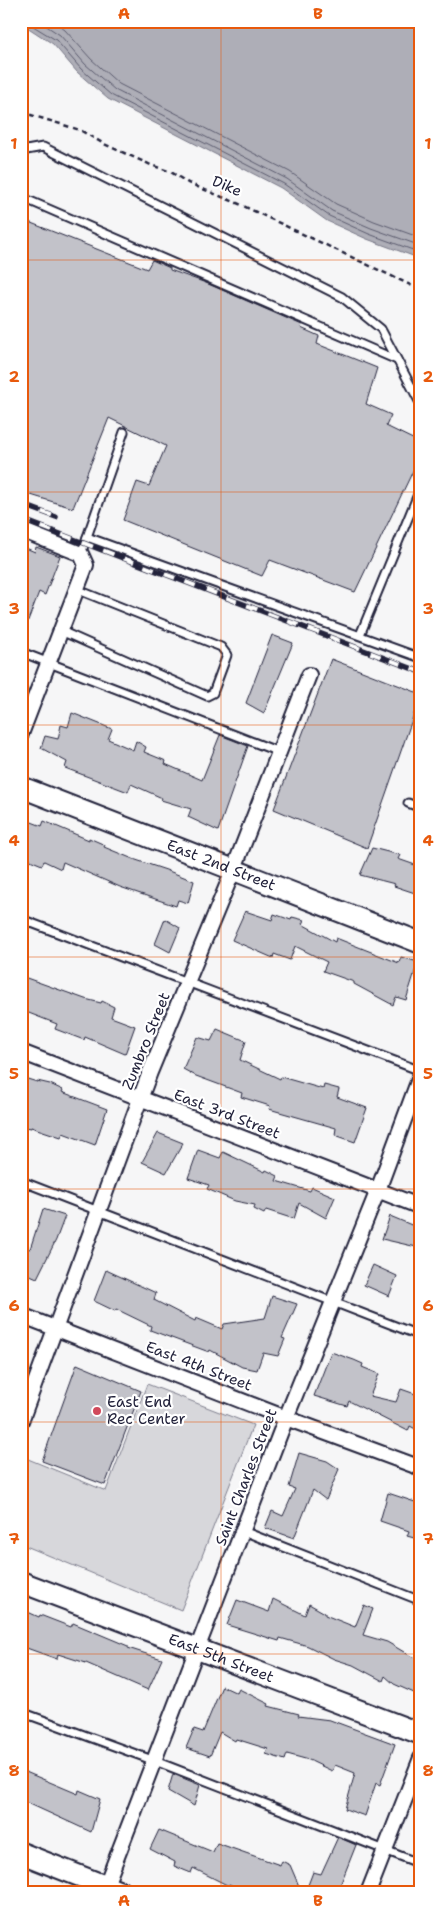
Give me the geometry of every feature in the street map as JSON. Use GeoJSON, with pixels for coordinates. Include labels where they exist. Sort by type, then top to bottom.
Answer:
{"type":"FeatureCollection","features":[{"type":"Feature","properties":{"kind":"street"},"geometry":{"type":"LineString","coordinates":[[21,530],[83,559],[76,589],[21,734]]}},
{"type":"Feature","properties":{"kind":"street","name":"Zumbro Street"},"geometry":{"type":"LineString","coordinates":[[21,1422],[140,1098],[233,871],[309,675]]}},
{"type":"Feature","properties":{"kind":"street","name":"East 2nd Street"},"geometry":{"type":"LineString","coordinates":[[21,787],[421,943]]}},
{"type":"Feature","properties":{"kind":"street","name":"East 3rd Street"},"geometry":{"type":"LineString","coordinates":[[21,1052],[421,1207]]}},
{"type":"Feature","properties":{"kind":"street","name":"Saint Charles Street"},"geometry":{"type":"LineString","coordinates":[[110,1891],[155,1761],[286,1418],[378,1190],[421,1073]]}},
{"type":"Feature","properties":{"kind":"street","name":"East 4th Street"},"geometry":{"type":"LineString","coordinates":[[21,1315],[286,1418],[421,1468]]}},
{"type":"Feature","properties":{"kind":"street","name":"East 5th Street"},"geometry":{"type":"LineString","coordinates":[[21,1582],[421,1734]]}},
{"type":"Feature","properties":{"kind":"street"},"geometry":{"type":"LineString","coordinates":[[368,1893],[421,1758]]}},
{"type":"Feature","properties":{"kind":"street"},"geometry":{"type":"LineString","coordinates":[[21,1854],[110,1891]]}},
{"type":"Feature","properties":{"kind":"lane"},"geometry":{"type":"LineString","coordinates":[[21,152],[43,147],[342,297],[381,329],[421,406]]}},
{"type":"Feature","properties":{"kind":"lane"},"geometry":{"type":"LineString","coordinates":[[21,196],[397,360]]}},
{"type":"Feature","properties":{"kind":"lane"},"geometry":{"type":"LineString","coordinates":[[83,559],[87,537],[124,432]]}},
{"type":"Feature","properties":{"kind":"lane"},"geometry":{"type":"LineString","coordinates":[[360,635],[421,487]]}},
{"type":"Feature","properties":{"kind":"lane"},"geometry":{"type":"LineString","coordinates":[[87,537],[421,658]]}},
{"type":"Feature","properties":{"kind":"lane"},"geometry":{"type":"LineString","coordinates":[[60,631],[207,696],[212,693],[227,655],[221,648],[76,589]]}},
{"type":"Feature","properties":{"kind":"lane"},"geometry":{"type":"LineString","coordinates":[[21,652],[279,752]]}},
{"type":"Feature","properties":{"kind":"lane"},"geometry":{"type":"LineString","coordinates":[[408,803],[421,808]]}},
{"type":"Feature","properties":{"kind":"lane"},"geometry":{"type":"LineString","coordinates":[[21,919],[421,1073]]}},
{"type":"Feature","properties":{"kind":"lane"},"geometry":{"type":"LineString","coordinates":[[21,1181],[421,1336]]}},
{"type":"Feature","properties":{"kind":"lane"},"geometry":{"type":"LineString","coordinates":[[243,1531],[421,1601]]}},
{"type":"Feature","properties":{"kind":"lane"},"geometry":{"type":"LineString","coordinates":[[21,1712],[155,1761],[421,1864]]}},
{"type":"Feature","properties":{"kind":"path","name":"Dike"},"geometry":{"type":"LineString","coordinates":[[21,116],[31,115],[80,130],[104,144],[171,172],[188,182],[237,203],[421,290]]}},
{"type":"Feature","properties":{"kind":"shaded area"},"geometry":{"type":"Polygon","coordinates":[[[147,1384],[253,1425],[181,1610],[21,1544],[21,1479],[28,1459],[106,1491],[147,1384]]]}},
{"type":"Feature","properties":{"kind":"water"},"geometry":{"type":"Polygon","coordinates":[[[21,21],[421,21],[421,259],[367,239],[327,221],[281,188],[108,99],[77,72],[53,44],[27,27],[21,26],[21,21]]]}},
{"type":"Feature","properties":{"kind":"building"},"geometry":{"type":"Polygon","coordinates":[[[21,219],[147,269],[152,260],[170,268],[170,270],[206,283],[302,325],[301,328],[319,336],[317,344],[377,368],[366,404],[391,415],[386,426],[421,443],[421,454],[355,592],[270,560],[262,576],[123,520],[137,482],[149,486],[166,446],[109,418],[73,508],[21,492],[21,219]]]}},
{"type":"Feature","properties":{"kind":"building"},"geometry":{"type":"Polygon","coordinates":[[[21,546],[35,552],[36,547],[60,556],[45,595],[39,592],[22,636],[21,546]]]}},
{"type":"Feature","properties":{"kind":"building"},"geometry":{"type":"Polygon","coordinates":[[[272,635],[293,643],[264,713],[246,703],[272,635]]]}},
{"type":"Feature","properties":{"kind":"building"},"geometry":{"type":"Polygon","coordinates":[[[331,659],[421,694],[367,848],[274,809],[331,659]]]}},
{"type":"Feature","properties":{"kind":"building"},"geometry":{"type":"Polygon","coordinates":[[[72,713],[112,729],[108,739],[133,750],[136,741],[146,747],[144,752],[166,761],[165,764],[202,780],[220,735],[248,746],[218,831],[188,817],[191,809],[161,800],[162,798],[131,784],[128,792],[65,768],[67,762],[41,748],[45,736],[58,739],[61,725],[68,727],[72,713]]]}},
{"type":"Feature","properties":{"kind":"building"},"geometry":{"type":"Polygon","coordinates":[[[21,818],[42,826],[44,821],[89,840],[89,838],[105,845],[104,847],[133,859],[194,881],[188,903],[178,900],[176,906],[120,887],[63,862],[61,869],[44,861],[42,865],[30,860],[30,858],[21,854],[21,818]]]}},
{"type":"Feature","properties":{"kind":"building"},"geometry":{"type":"Polygon","coordinates":[[[372,848],[400,855],[398,859],[421,867],[421,895],[394,886],[395,884],[360,875],[372,848]]]}},
{"type":"Feature","properties":{"kind":"building"},"geometry":{"type":"Polygon","coordinates":[[[245,911],[272,920],[274,914],[291,920],[292,917],[304,920],[302,924],[335,942],[336,938],[399,963],[401,957],[418,962],[406,1000],[396,997],[393,1005],[354,984],[354,982],[323,971],[327,962],[295,946],[290,960],[274,954],[273,958],[232,940],[245,911]]]}},
{"type":"Feature","properties":{"kind":"building"},"geometry":{"type":"Polygon","coordinates":[[[165,919],[180,928],[170,952],[155,944],[165,919]]]}},
{"type":"Feature","properties":{"kind":"building"},"geometry":{"type":"Polygon","coordinates":[[[21,976],[85,999],[101,1003],[102,1001],[114,1007],[111,1017],[135,1026],[125,1054],[85,1037],[84,1040],[55,1029],[57,1024],[21,1010],[21,976]]]}},
{"type":"Feature","properties":{"kind":"building"},"geometry":{"type":"Polygon","coordinates":[[[217,1029],[246,1041],[240,1060],[280,1079],[281,1077],[323,1089],[324,1085],[339,1089],[337,1097],[367,1108],[355,1142],[335,1135],[336,1128],[269,1109],[270,1106],[241,1097],[242,1093],[196,1076],[183,1069],[197,1037],[211,1041],[217,1029]]]}},
{"type":"Feature","properties":{"kind":"building"},"geometry":{"type":"Polygon","coordinates":[[[21,1077],[50,1084],[63,1090],[62,1092],[107,1109],[95,1145],[63,1133],[61,1137],[31,1127],[21,1126],[21,1077]]]}},
{"type":"Feature","properties":{"kind":"building"},"geometry":{"type":"Polygon","coordinates":[[[158,1133],[183,1143],[166,1173],[142,1162],[158,1133]]]}},
{"type":"Feature","properties":{"kind":"building"},"geometry":{"type":"Polygon","coordinates":[[[198,1150],[220,1158],[223,1152],[265,1172],[266,1170],[278,1176],[276,1181],[310,1191],[312,1187],[335,1197],[326,1218],[299,1203],[294,1219],[266,1210],[264,1214],[254,1209],[255,1205],[235,1201],[207,1189],[209,1185],[188,1178],[198,1150]]]}},
{"type":"Feature","properties":{"kind":"building"},"geometry":{"type":"Polygon","coordinates":[[[43,1209],[65,1216],[56,1240],[37,1278],[21,1271],[21,1262],[27,1248],[30,1249],[43,1209]]]}},
{"type":"Feature","properties":{"kind":"building"},"geometry":{"type":"Polygon","coordinates":[[[390,1216],[421,1229],[421,1248],[382,1239],[390,1216]]]}},
{"type":"Feature","properties":{"kind":"building"},"geometry":{"type":"Polygon","coordinates":[[[373,1265],[397,1276],[389,1296],[364,1285],[373,1265]]]}},
{"type":"Feature","properties":{"kind":"building"},"geometry":{"type":"Polygon","coordinates":[[[106,1270],[156,1293],[154,1300],[195,1321],[196,1318],[222,1329],[224,1324],[265,1318],[272,1296],[297,1304],[282,1338],[285,1339],[278,1356],[263,1353],[257,1370],[242,1367],[210,1350],[209,1352],[150,1330],[151,1326],[116,1309],[115,1311],[94,1301],[106,1270]]]}},
{"type":"Feature","properties":{"kind":"building"},"geometry":{"type":"Polygon","coordinates":[[[331,1352],[363,1364],[362,1367],[379,1374],[370,1396],[396,1402],[401,1389],[421,1396],[421,1432],[410,1426],[408,1431],[349,1401],[347,1406],[314,1396],[331,1352]]]}},
{"type":"Feature","properties":{"kind":"building","name":"East End Rec Center"},"geometry":{"type":"Polygon","coordinates":[[[77,1364],[141,1391],[105,1485],[42,1461],[77,1364]]]}},
{"type":"Feature","properties":{"kind":"building"},"geometry":{"type":"Polygon","coordinates":[[[299,1453],[327,1461],[339,1469],[326,1500],[313,1490],[294,1538],[265,1528],[272,1511],[283,1516],[295,1489],[289,1487],[299,1453]]]}},
{"type":"Feature","properties":{"kind":"building"},"geometry":{"type":"Polygon","coordinates":[[[388,1493],[418,1503],[421,1501],[421,1540],[407,1536],[409,1531],[380,1521],[388,1493]]]}},
{"type":"Feature","properties":{"kind":"building"},"geometry":{"type":"Polygon","coordinates":[[[273,1599],[305,1615],[309,1604],[325,1613],[325,1615],[355,1627],[364,1605],[373,1609],[363,1635],[387,1642],[421,1662],[421,1675],[414,1693],[394,1684],[385,1676],[383,1681],[353,1665],[334,1659],[308,1646],[280,1638],[279,1641],[227,1625],[237,1600],[269,1612],[273,1599]]]}},
{"type":"Feature","properties":{"kind":"building"},"geometry":{"type":"Polygon","coordinates":[[[21,1609],[71,1627],[73,1623],[128,1646],[128,1648],[162,1659],[148,1690],[86,1663],[58,1654],[57,1659],[21,1646],[21,1609]]]}},
{"type":"Feature","properties":{"kind":"building"},"geometry":{"type":"Polygon","coordinates":[[[222,1686],[237,1693],[239,1689],[269,1704],[268,1706],[299,1714],[298,1716],[330,1720],[395,1744],[380,1785],[376,1783],[365,1816],[345,1809],[355,1773],[335,1765],[332,1771],[309,1760],[287,1754],[285,1760],[266,1754],[268,1749],[236,1739],[235,1741],[220,1732],[210,1756],[186,1748],[194,1729],[203,1732],[222,1686]]]}},
{"type":"Feature","properties":{"kind":"building"},"geometry":{"type":"Polygon","coordinates":[[[21,1770],[78,1794],[79,1790],[100,1799],[91,1832],[21,1800],[21,1770]]]}},
{"type":"Feature","properties":{"kind":"building"},"geometry":{"type":"Polygon","coordinates":[[[173,1774],[200,1785],[194,1806],[168,1791],[173,1774]]]}},
{"type":"Feature","properties":{"kind":"building"},"geometry":{"type":"Polygon","coordinates":[[[159,1830],[213,1852],[217,1843],[280,1865],[282,1861],[290,1865],[302,1893],[248,1893],[193,1868],[191,1873],[174,1866],[175,1862],[150,1849],[159,1830]]]}},
{"type":"Feature","properties":{"kind":"building"},"geometry":{"type":"Polygon","coordinates":[[[338,1837],[356,1845],[337,1893],[305,1893],[313,1872],[321,1874],[338,1837]]]}},
{"type":"Feature","properties":{"kind":"railway"},"geometry":{"type":"LineString","coordinates":[[21,504],[56,517]]}},
{"type":"Feature","properties":{"kind":"railway"},"geometry":{"type":"LineString","coordinates":[[21,519],[421,672]]}},
{"type":"Feature","properties":{"kind":"place","name":"East End Rec Center"},"geometry":{"type":"Point","coordinates":[97,1411]}}]}
